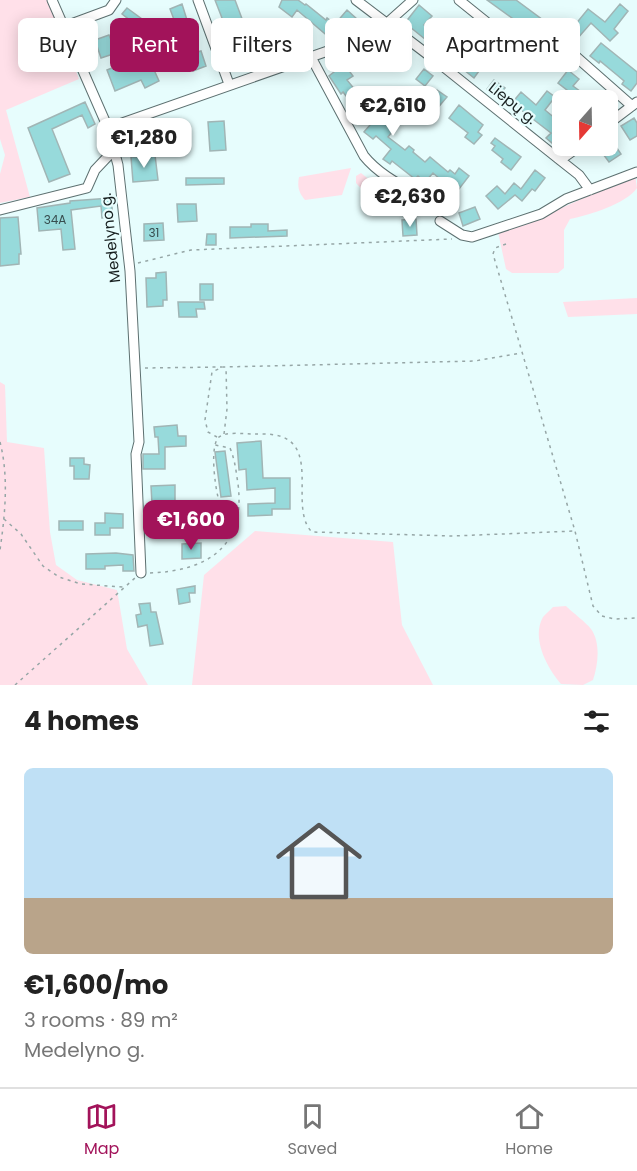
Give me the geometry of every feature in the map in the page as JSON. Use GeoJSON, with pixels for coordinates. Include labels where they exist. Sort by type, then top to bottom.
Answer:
{"type":"FeatureCollection","features":[{"type":"Feature","properties":{"kind":"street","name":"Medelyno g."},"geometry":{"type":"LineString","coordinates":[[52,0],[59,18]]}},
{"type":"Feature","properties":{"kind":"street"},"geometry":{"type":"LineString","coordinates":[[87,18],[109,10],[116,0]]}},
{"type":"Feature","properties":{"kind":"street"},"geometry":{"type":"LineString","coordinates":[[198,0],[229,84]]}},
{"type":"Feature","properties":{"kind":"street","name":"Liepų g."},"geometry":{"type":"LineString","coordinates":[[356,0],[378,18]]}},
{"type":"Feature","properties":{"kind":"street"},"geometry":{"type":"LineString","coordinates":[[393,18],[413,0]]}},
{"type":"Feature","properties":{"kind":"street"},"geometry":{"type":"LineString","coordinates":[[459,0],[541,64],[550,63],[562,53],[573,54],[635,104],[618,117]]}},
{"type":"Feature","properties":{"kind":"street","name":"Liepų g."},"geometry":{"type":"LineString","coordinates":[[412,43],[560,160],[579,176],[590,190]]}},
{"type":"Feature","properties":{"kind":"street"},"geometry":{"type":"LineString","coordinates":[[313,61],[364,156],[372,166],[430,202]]}},
{"type":"Feature","properties":{"kind":"street","name":"Medelyno g."},"geometry":{"type":"LineString","coordinates":[[83,72],[108,128],[118,165],[129,265],[139,442],[136,454],[141,573]]}},
{"type":"Feature","properties":{"kind":"street"},"geometry":{"type":"LineString","coordinates":[[108,128],[265,72]]}},
{"type":"Feature","properties":{"kind":"street"},"geometry":{"type":"LineString","coordinates":[[0,210],[87,188],[95,170],[114,151]]}},
{"type":"Feature","properties":{"kind":"street"},"geometry":{"type":"LineString","coordinates":[[560,160],[566,156]]}},
{"type":"Feature","properties":{"kind":"street"},"geometry":{"type":"LineString","coordinates":[[440,221],[462,235],[472,237],[540,214],[566,200],[637,172]]}},
{"type":"Feature","properties":{"kind":"path"},"geometry":{"type":"LineString","coordinates":[[129,265],[191,250],[457,239],[468,236]]}},
{"type":"Feature","properties":{"kind":"path"},"geometry":{"type":"LineString","coordinates":[[506,244],[495,248],[493,254],[575,531],[593,606],[602,616],[614,619],[637,618]]}},
{"type":"Feature","properties":{"kind":"path"},"geometry":{"type":"LineString","coordinates":[[134,368],[475,360],[522,352]]}},
{"type":"Feature","properties":{"kind":"path"},"geometry":{"type":"LineString","coordinates":[[224,434],[227,409],[227,367]]}},
{"type":"Feature","properties":{"kind":"path"},"geometry":{"type":"LineString","coordinates":[[218,438],[208,432],[204,420],[212,372],[227,367]]}},
{"type":"Feature","properties":{"kind":"path"},"geometry":{"type":"LineString","coordinates":[[234,530],[218,499],[213,451],[218,438],[224,434],[281,436],[293,444],[300,458],[304,516],[307,528],[312,532],[453,536],[575,531]]}},
{"type":"Feature","properties":{"kind":"path"},"geometry":{"type":"LineString","coordinates":[[0,442],[3,453],[6,509],[0,550]]}},
{"type":"Feature","properties":{"kind":"path"},"geometry":{"type":"LineString","coordinates":[[15,685],[141,573],[171,571],[204,562],[218,553],[228,542],[234,530],[240,501],[235,460],[230,448],[215,445]]}},
{"type":"Feature","properties":{"kind":"path"},"geometry":{"type":"LineString","coordinates":[[4,519],[21,534],[44,566],[59,577],[81,584],[124,588]]}},
{"type":"Feature","properties":{"kind":"shaded area"},"geometry":{"type":"Polygon","coordinates":[[[0,0],[48,0],[55,18],[18,18],[18,72],[76,72],[79,79],[6,110],[30,197],[0,203],[0,174],[5,155],[0,139],[0,0]]]}},
{"type":"Feature","properties":{"kind":"shaded area"},"geometry":{"type":"Polygon","coordinates":[[[351,168],[342,195],[305,200],[300,192],[299,177],[351,168]]]}},
{"type":"Feature","properties":{"kind":"shaded area"},"geometry":{"type":"Polygon","coordinates":[[[361,173],[381,189],[367,195],[356,183],[356,176],[361,173]]]}},
{"type":"Feature","properties":{"kind":"shaded area"},"geometry":{"type":"Polygon","coordinates":[[[635,175],[637,188],[625,199],[597,212],[570,219],[564,230],[564,268],[558,273],[512,273],[506,269],[498,232],[530,222],[635,175]]]}},
{"type":"Feature","properties":{"kind":"shaded area"},"geometry":{"type":"Polygon","coordinates":[[[637,298],[637,314],[568,317],[563,302],[637,298]]]}},
{"type":"Feature","properties":{"kind":"shaded area"},"geometry":{"type":"Polygon","coordinates":[[[0,382],[5,385],[7,442],[44,448],[50,532],[56,565],[77,580],[117,590],[127,649],[148,685],[0,685],[0,382]]]}},
{"type":"Feature","properties":{"kind":"shaded area"},"geometry":{"type":"Polygon","coordinates":[[[255,531],[393,542],[402,625],[433,685],[192,685],[204,575],[255,531]]]}},
{"type":"Feature","properties":{"kind":"shaded area"},"geometry":{"type":"Polygon","coordinates":[[[566,606],[589,627],[596,641],[597,661],[593,680],[583,685],[561,684],[546,661],[540,643],[540,625],[543,617],[553,607],[566,606]]]}},
{"type":"Feature","properties":{"kind":"building"},"geometry":{"type":"Polygon","coordinates":[[[215,0],[235,0],[242,18],[222,18],[215,0]]]}},
{"type":"Feature","properties":{"kind":"building"},"geometry":{"type":"Polygon","coordinates":[[[282,0],[298,0],[306,4],[325,19],[325,34],[313,24],[313,18],[306,18],[297,10],[292,17],[279,7],[282,0]]]}},
{"type":"Feature","properties":{"kind":"building"},"geometry":{"type":"Polygon","coordinates":[[[487,0],[516,0],[540,18],[512,18],[487,0]]]}},
{"type":"Feature","properties":{"kind":"building"},"geometry":{"type":"Polygon","coordinates":[[[182,4],[186,18],[173,18],[170,9],[182,4]]]}},
{"type":"Feature","properties":{"kind":"building"},"geometry":{"type":"Polygon","coordinates":[[[620,4],[628,11],[614,29],[618,33],[610,41],[591,23],[580,36],[580,19],[588,9],[605,22],[620,4]]]}},
{"type":"Feature","properties":{"kind":"building"},"geometry":{"type":"Polygon","coordinates":[[[419,5],[432,16],[424,18],[424,38],[412,29],[412,18],[409,18],[419,5]]]}},
{"type":"Feature","properties":{"kind":"building"},"geometry":{"type":"Polygon","coordinates":[[[127,8],[141,18],[127,18],[122,14],[127,8]]]}},
{"type":"Feature","properties":{"kind":"building"},"geometry":{"type":"Polygon","coordinates":[[[347,10],[356,18],[340,18],[347,10]]]}},
{"type":"Feature","properties":{"kind":"building"},"geometry":{"type":"Polygon","coordinates":[[[109,35],[110,55],[101,58],[98,39],[109,35]]]}},
{"type":"Feature","properties":{"kind":"building"},"geometry":{"type":"Polygon","coordinates":[[[601,43],[637,72],[637,83],[631,91],[622,84],[624,81],[617,75],[590,56],[601,43]]]}},
{"type":"Feature","properties":{"kind":"building"},"geometry":{"type":"Polygon","coordinates":[[[201,51],[206,66],[199,69],[199,52],[201,51]]]}},
{"type":"Feature","properties":{"kind":"building"},"geometry":{"type":"Polygon","coordinates":[[[110,69],[110,72],[155,72],[159,81],[145,88],[141,80],[115,91],[107,70],[110,69]]]}},
{"type":"Feature","properties":{"kind":"building"},"geometry":{"type":"Polygon","coordinates":[[[424,69],[424,72],[433,76],[425,86],[416,79],[424,69]]]}},
{"type":"Feature","properties":{"kind":"building"},"geometry":{"type":"Polygon","coordinates":[[[334,72],[350,72],[353,76],[347,80],[356,91],[352,94],[364,104],[370,97],[378,104],[372,112],[386,124],[390,118],[398,125],[388,137],[405,150],[409,146],[425,162],[430,157],[448,172],[450,170],[455,174],[459,168],[469,176],[459,189],[451,182],[448,186],[433,173],[425,182],[418,176],[415,179],[392,161],[390,164],[383,159],[391,149],[376,136],[373,139],[364,132],[370,125],[348,109],[352,104],[343,92],[341,94],[329,76],[334,72]]]}},
{"type":"Feature","properties":{"kind":"building"},"geometry":{"type":"Polygon","coordinates":[[[466,72],[478,72],[474,78],[466,72]]]}},
{"type":"Feature","properties":{"kind":"building"},"geometry":{"type":"Polygon","coordinates":[[[566,72],[570,72],[579,79],[573,86],[578,90],[567,90],[558,83],[566,72]]]}},
{"type":"Feature","properties":{"kind":"building"},"geometry":{"type":"Polygon","coordinates":[[[494,80],[505,88],[498,97],[487,89],[494,80]]]}},
{"type":"Feature","properties":{"kind":"building"},"geometry":{"type":"Polygon","coordinates":[[[437,90],[447,97],[436,110],[427,103],[437,90]]]}},
{"type":"Feature","properties":{"kind":"building"},"geometry":{"type":"Polygon","coordinates":[[[547,91],[552,95],[552,101],[545,110],[552,116],[552,143],[546,138],[551,133],[512,103],[521,92],[536,105],[547,91]]]}},
{"type":"Feature","properties":{"kind":"building"},"geometry":{"type":"Polygon","coordinates":[[[85,102],[95,124],[88,128],[82,115],[52,129],[70,174],[49,182],[28,128],[85,102]]]}},
{"type":"Feature","properties":{"kind":"building"},"geometry":{"type":"Polygon","coordinates":[[[459,105],[483,125],[478,132],[482,135],[474,144],[465,137],[468,133],[449,118],[459,105]]]}},
{"type":"Feature","properties":{"kind":"building"},"geometry":{"type":"Polygon","coordinates":[[[634,118],[637,123],[637,136],[630,140],[621,126],[634,118]]]}},
{"type":"Feature","properties":{"kind":"building"},"geometry":{"type":"Polygon","coordinates":[[[224,121],[226,150],[210,151],[208,122],[224,121]]]}},
{"type":"Feature","properties":{"kind":"building"},"geometry":{"type":"Polygon","coordinates":[[[186,128],[186,145],[178,145],[178,153],[165,154],[164,133],[172,132],[172,129],[186,128]]]}},
{"type":"Feature","properties":{"kind":"building"},"geometry":{"type":"Polygon","coordinates":[[[495,138],[521,157],[511,170],[492,150],[495,146],[491,143],[495,138]]]}},
{"type":"Feature","properties":{"kind":"building"},"geometry":{"type":"Polygon","coordinates":[[[155,155],[158,180],[133,182],[131,157],[155,155]]]}},
{"type":"Feature","properties":{"kind":"building"},"geometry":{"type":"Polygon","coordinates":[[[604,156],[618,156],[609,162],[604,156]]]}},
{"type":"Feature","properties":{"kind":"building"},"geometry":{"type":"Polygon","coordinates":[[[535,170],[545,178],[535,191],[532,189],[522,201],[515,195],[498,209],[486,196],[497,186],[505,194],[514,183],[521,189],[535,170]]]}},
{"type":"Feature","properties":{"kind":"building"},"geometry":{"type":"Polygon","coordinates":[[[186,178],[224,178],[224,184],[186,185],[186,178]]]}},
{"type":"Feature","properties":{"kind":"building"},"geometry":{"type":"Polygon","coordinates":[[[111,198],[113,217],[102,218],[101,206],[71,210],[75,249],[63,250],[61,229],[39,231],[37,208],[70,203],[70,201],[111,198]]]}},
{"type":"Feature","properties":{"kind":"building"},"geometry":{"type":"Polygon","coordinates":[[[177,204],[196,204],[197,221],[178,222],[177,204]]]}},
{"type":"Feature","properties":{"kind":"building"},"geometry":{"type":"Polygon","coordinates":[[[475,207],[480,219],[463,226],[459,213],[475,207]]]}},
{"type":"Feature","properties":{"kind":"building"},"geometry":{"type":"Polygon","coordinates":[[[18,217],[21,254],[19,254],[19,264],[0,266],[0,218],[18,217]]]}},
{"type":"Feature","properties":{"kind":"building"},"geometry":{"type":"Polygon","coordinates":[[[416,219],[417,235],[403,236],[402,220],[416,219]]]}},
{"type":"Feature","properties":{"kind":"building"},"geometry":{"type":"Polygon","coordinates":[[[163,223],[164,240],[144,241],[144,224],[163,223]]]}},
{"type":"Feature","properties":{"kind":"building"},"geometry":{"type":"Polygon","coordinates":[[[251,224],[268,224],[268,231],[287,230],[287,236],[230,238],[230,227],[251,227],[251,224]]]}},
{"type":"Feature","properties":{"kind":"building"},"geometry":{"type":"Polygon","coordinates":[[[207,234],[216,234],[216,245],[206,245],[207,234]]]}},
{"type":"Feature","properties":{"kind":"building"},"geometry":{"type":"Polygon","coordinates":[[[166,272],[167,300],[163,300],[163,306],[147,307],[146,278],[156,278],[156,273],[166,272]]]}},
{"type":"Feature","properties":{"kind":"building"},"geometry":{"type":"Polygon","coordinates":[[[200,284],[213,284],[213,300],[200,300],[200,284]]]}},
{"type":"Feature","properties":{"kind":"building"},"geometry":{"type":"Polygon","coordinates":[[[178,302],[204,302],[205,309],[196,309],[197,317],[179,317],[178,302]]]}},
{"type":"Feature","properties":{"kind":"building"},"geometry":{"type":"Polygon","coordinates":[[[177,425],[178,436],[186,436],[186,446],[165,447],[165,469],[143,469],[143,454],[159,454],[158,437],[155,437],[154,427],[177,425]]]}},
{"type":"Feature","properties":{"kind":"building"},"geometry":{"type":"Polygon","coordinates":[[[261,441],[263,478],[290,478],[290,509],[272,509],[272,515],[248,516],[248,504],[275,503],[275,488],[247,490],[246,469],[239,470],[237,443],[261,441]]]}},
{"type":"Feature","properties":{"kind":"building"},"geometry":{"type":"Polygon","coordinates":[[[225,451],[231,496],[221,497],[215,452],[225,451]]]}},
{"type":"Feature","properties":{"kind":"building"},"geometry":{"type":"Polygon","coordinates":[[[70,458],[84,458],[84,464],[90,465],[89,479],[74,479],[74,466],[70,466],[70,458]]]}},
{"type":"Feature","properties":{"kind":"building"},"geometry":{"type":"Polygon","coordinates":[[[175,485],[175,503],[152,504],[151,486],[175,485]]]}},
{"type":"Feature","properties":{"kind":"building"},"geometry":{"type":"Polygon","coordinates":[[[202,510],[212,510],[211,535],[203,534],[203,527],[196,526],[196,517],[202,517],[202,510]]]}},
{"type":"Feature","properties":{"kind":"building"},"geometry":{"type":"Polygon","coordinates":[[[105,513],[123,514],[123,528],[110,528],[110,535],[95,535],[95,523],[105,523],[105,513]]]}},
{"type":"Feature","properties":{"kind":"building"},"geometry":{"type":"Polygon","coordinates":[[[59,521],[83,521],[83,530],[59,530],[59,521]]]}},
{"type":"Feature","properties":{"kind":"building"},"geometry":{"type":"Polygon","coordinates":[[[201,543],[201,558],[182,559],[182,544],[201,543]]]}},
{"type":"Feature","properties":{"kind":"building"},"geometry":{"type":"Polygon","coordinates":[[[86,554],[133,555],[134,571],[123,571],[123,565],[105,566],[105,569],[86,569],[86,554]]]}},
{"type":"Feature","properties":{"kind":"building"},"geometry":{"type":"Polygon","coordinates":[[[195,586],[195,593],[189,593],[190,602],[179,604],[177,589],[195,586]]]}},
{"type":"Feature","properties":{"kind":"building"},"geometry":{"type":"Polygon","coordinates":[[[150,603],[151,612],[156,612],[163,644],[150,646],[147,625],[138,627],[136,615],[141,614],[139,604],[150,603]]]}}]}
